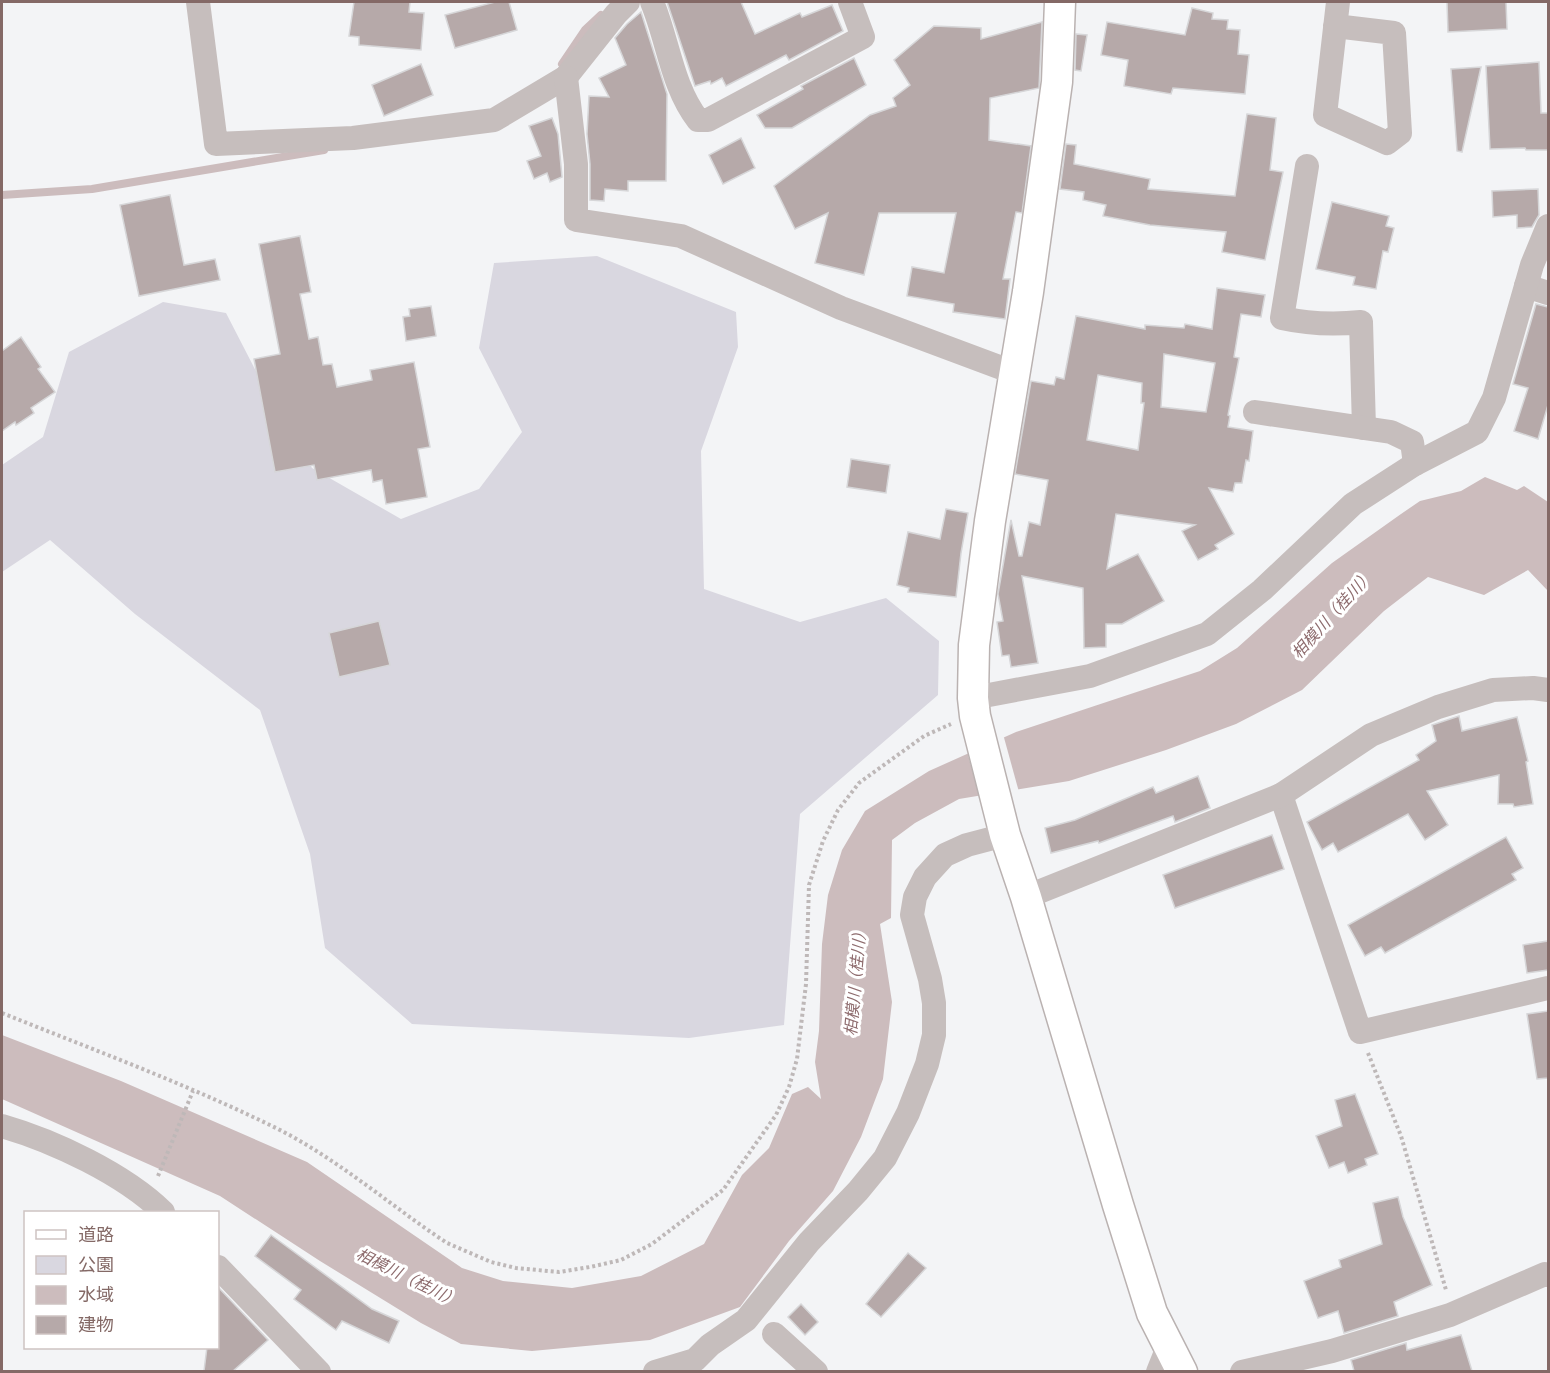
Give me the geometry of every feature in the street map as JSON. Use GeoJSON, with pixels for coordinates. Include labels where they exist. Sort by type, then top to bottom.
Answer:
{"type":"FeatureCollection","features":[{"type":"Feature","properties":{"kind":"main road"},"geometry":{"type":"LineString","coordinates":[[1060,2],[1057,82],[1015,373],[987,543],[974,645],[975,713],[1004,831],[1026,897],[1118,1205],[1170,1363]]}},
{"type":"Feature","properties":{"kind":"street"},"geometry":{"type":"LineString","coordinates":[[198,2],[216,144],[352,138],[494,120],[566,77],[628,2]]}},
{"type":"Feature","properties":{"kind":"street"},"geometry":{"type":"LineString","coordinates":[[652,2],[674,72],[690,109],[698,120],[708,120],[862,37],[850,2]]}},
{"type":"Feature","properties":{"kind":"street"},"geometry":{"type":"LineString","coordinates":[[1335,26],[1394,33],[1400,133],[1387,143],[1325,115],[1335,26],[1338,2]]}},
{"type":"Feature","properties":{"kind":"street"},"geometry":{"type":"LineString","coordinates":[[566,77],[576,164],[576,220],[681,236],[841,308],[1015,373]]}},
{"type":"Feature","properties":{"kind":"street"},"geometry":{"type":"LineString","coordinates":[[1307,166],[1282,318],[1316,324],[1361,322],[1364,428]]}},
{"type":"Feature","properties":{"kind":"street"},"geometry":{"type":"LineString","coordinates":[[975,713],[1090,676],[1206,634],[1262,590],[1353,504],[1414,464],[1477,432],[1494,398],[1532,265],[1548,226]]}},
{"type":"Feature","properties":{"kind":"street"},"geometry":{"type":"LineString","coordinates":[[1526,286],[1548,293]]}},
{"type":"Feature","properties":{"kind":"street"},"geometry":{"type":"LineString","coordinates":[[1255,412],[1391,432],[1412,442],[1414,464]]}},
{"type":"Feature","properties":{"kind":"street"},"geometry":{"type":"LineString","coordinates":[[1026,897],[1281,795],[1371,735],[1438,707],[1493,690],[1533,688],[1548,690]]}},
{"type":"Feature","properties":{"kind":"street"},"geometry":{"type":"LineString","coordinates":[[1281,795],[1360,1032],[1548,988]]}},
{"type":"Feature","properties":{"kind":"street"},"geometry":{"type":"LineString","coordinates":[[655,1371],[695,1360],[746,1320],[809,1242],[858,1191],[885,1158],[908,1113],[927,1064],[934,1035],[934,1002],[930,979],[912,915],[915,897],[925,877],[945,855],[1004,831]]}},
{"type":"Feature","properties":{"kind":"street"},"geometry":{"type":"LineString","coordinates":[[2,1126],[24,1132],[77,1156],[129,1184],[163,1211]]}},
{"type":"Feature","properties":{"kind":"street"},"geometry":{"type":"LineString","coordinates":[[219,1268],[319,1371]]}},
{"type":"Feature","properties":{"kind":"street"},"geometry":{"type":"LineString","coordinates":[[1242,1371],[1332,1351],[1450,1315],[1545,1274],[1548,1275]]}},
{"type":"Feature","properties":{"kind":"street"},"geometry":{"type":"LineString","coordinates":[[774,1334],[816,1371]]}},
{"type":"Feature","properties":{"kind":"path"},"geometry":{"type":"LineString","coordinates":[[2,1013],[192,1091],[279,1130],[313,1150],[438,1237],[467,1253],[516,1268],[559,1272],[621,1260],[652,1244],[723,1190],[776,1115],[789,1087],[797,1059],[806,984],[809,885],[823,841],[838,810],[859,783],[885,762],[924,736],[975,713]]}},
{"type":"Feature","properties":{"kind":"path"},"geometry":{"type":"LineString","coordinates":[[1360,1032],[1401,1136],[1449,1301],[1450,1315]]}},
{"type":"Feature","properties":{"kind":"path"},"geometry":{"type":"LineString","coordinates":[[157,1178],[192,1091]]}},
{"type":"Feature","properties":{"kind":"green space"},"geometry":{"type":"Polygon","coordinates":[[[597,256],[736,312],[738,347],[701,451],[704,589],[800,622],[886,598],[939,641],[938,695],[800,814],[784,1025],[689,1038],[412,1024],[325,948],[310,854],[260,710],[135,614],[50,540],[2,572],[2,465],[43,437],[69,352],[163,302],[226,313],[259,377],[312,468],[401,519],[479,489],[522,432],[479,348],[494,263],[597,256]]]}},
{"type":"Feature","properties":{"kind":"water","name":"相模川（桂川）"},"geometry":{"type":"Polygon","coordinates":[[[1485,477],[1517,490],[1524,486],[1548,502],[1548,591],[1528,570],[1484,595],[1428,577],[1384,611],[1302,690],[1236,724],[1166,750],[1069,781],[959,799],[915,823],[892,840],[891,918],[880,924],[892,1002],[883,1079],[861,1137],[833,1191],[789,1241],[740,1307],[650,1340],[532,1351],[461,1344],[421,1323],[320,1261],[220,1196],[2,1099],[2,1035],[121,1081],[307,1162],[462,1268],[503,1281],[572,1288],[641,1276],[704,1244],[742,1175],[769,1148],[792,1094],[808,1087],[821,1099],[815,1062],[819,1031],[822,944],[828,895],[842,850],[865,811],[929,771],[1016,732],[1200,671],[1237,648],[1332,563],[1420,501],[1461,491],[1485,477]]]}},
{"type":"Feature","properties":{"kind":"pier"},"geometry":{"type":"Polygon","coordinates":[[[1003,734],[1019,792],[980,799],[967,751],[1003,734]]]}},
{"type":"Feature","properties":{"kind":"building"},"geometry":{"type":"Polygon","coordinates":[[[354,2],[410,2],[409,12],[424,13],[421,50],[359,45],[359,37],[349,36],[354,2]]]}},
{"type":"Feature","properties":{"kind":"building"},"geometry":{"type":"Polygon","coordinates":[[[495,2],[509,2],[517,30],[455,48],[445,15],[495,2]]]}},
{"type":"Feature","properties":{"kind":"building"},"geometry":{"type":"Polygon","coordinates":[[[667,2],[741,2],[755,34],[800,13],[802,17],[832,5],[843,31],[789,60],[786,55],[726,86],[722,78],[711,84],[710,81],[695,86],[667,2]]]}},
{"type":"Feature","properties":{"kind":"building"},"geometry":{"type":"Polygon","coordinates":[[[1447,2],[1506,2],[1507,29],[1448,32],[1447,2]]]}},
{"type":"Feature","properties":{"kind":"building"},"geometry":{"type":"Polygon","coordinates":[[[1192,8],[1213,13],[1212,19],[1228,20],[1227,29],[1240,30],[1238,54],[1249,55],[1245,94],[1173,88],[1171,94],[1124,86],[1128,60],[1101,55],[1107,22],[1185,35],[1192,8]]]}},
{"type":"Feature","properties":{"kind":"building"},"geometry":{"type":"Polygon","coordinates":[[[641,12],[667,94],[666,181],[628,181],[628,191],[605,189],[604,201],[590,200],[587,134],[589,96],[609,97],[599,78],[626,65],[615,38],[641,12]]]}},
{"type":"Feature","properties":{"kind":"building"},"geometry":{"type":"Polygon","coordinates":[[[1042,22],[1039,88],[990,98],[989,140],[1031,146],[1022,213],[1016,212],[1003,279],[1010,279],[1005,319],[953,312],[954,304],[907,296],[912,267],[944,273],[956,213],[879,213],[864,275],[815,263],[828,213],[795,229],[774,186],[870,115],[896,106],[893,98],[910,85],[894,60],[934,26],[981,28],[981,39],[1042,22]]]}},
{"type":"Feature","properties":{"kind":"building"},"geometry":{"type":"Polygon","coordinates":[[[1076,34],[1087,35],[1081,71],[1075,70],[1076,34]]]}},
{"type":"Feature","properties":{"kind":"building"},"geometry":{"type":"Polygon","coordinates":[[[854,58],[866,85],[792,128],[765,128],[757,115],[803,89],[801,86],[854,58]]]}},
{"type":"Feature","properties":{"kind":"building"},"geometry":{"type":"Polygon","coordinates":[[[1539,62],[1541,113],[1548,113],[1548,150],[1490,149],[1486,66],[1539,62]]]}},
{"type":"Feature","properties":{"kind":"building"},"geometry":{"type":"Polygon","coordinates":[[[421,64],[433,95],[384,116],[372,85],[421,64]]]}},
{"type":"Feature","properties":{"kind":"building"},"geometry":{"type":"Polygon","coordinates":[[[1481,67],[1462,152],[1457,151],[1451,69],[1481,67]]]}},
{"type":"Feature","properties":{"kind":"building"},"geometry":{"type":"Polygon","coordinates":[[[1247,114],[1276,118],[1270,170],[1283,172],[1265,260],[1222,252],[1226,232],[1150,225],[1103,216],[1106,205],[1083,200],[1084,192],[1060,189],[1066,144],[1076,145],[1074,164],[1150,179],[1148,189],[1235,196],[1247,114]]]}},
{"type":"Feature","properties":{"kind":"building"},"geometry":{"type":"Polygon","coordinates":[[[552,118],[558,134],[562,177],[550,182],[547,173],[534,179],[527,161],[541,156],[529,126],[552,118]]]}},
{"type":"Feature","properties":{"kind":"building"},"geometry":{"type":"Polygon","coordinates":[[[741,138],[755,168],[723,184],[709,155],[741,138]]]}},
{"type":"Feature","properties":{"kind":"building"},"geometry":{"type":"Polygon","coordinates":[[[1538,189],[1539,215],[1532,227],[1517,228],[1517,215],[1493,217],[1492,191],[1538,189]]]}},
{"type":"Feature","properties":{"kind":"building"},"geometry":{"type":"Polygon","coordinates":[[[170,195],[184,265],[215,259],[220,280],[139,296],[120,205],[170,195]]]}},
{"type":"Feature","properties":{"kind":"building"},"geometry":{"type":"Polygon","coordinates":[[[1332,202],[1389,216],[1386,226],[1394,228],[1388,252],[1383,251],[1376,289],[1353,285],[1355,277],[1316,269],[1332,202]]]}},
{"type":"Feature","properties":{"kind":"building"},"geometry":{"type":"Polygon","coordinates":[[[300,236],[311,292],[300,294],[309,339],[318,337],[323,365],[332,364],[337,387],[372,380],[370,370],[414,362],[430,447],[418,449],[427,497],[386,504],[382,480],[373,482],[371,470],[317,480],[314,465],[275,472],[254,359],[280,354],[259,244],[300,236]]]}},
{"type":"Feature","properties":{"kind":"building"},"geometry":{"type":"Polygon","coordinates":[[[1217,288],[1265,295],[1261,317],[1241,314],[1234,357],[1239,358],[1228,415],[1230,416],[1228,427],[1253,431],[1249,461],[1246,460],[1242,483],[1235,483],[1233,492],[1209,488],[1234,534],[1215,545],[1218,549],[1198,560],[1182,531],[1195,525],[1116,514],[1107,569],[1138,554],[1164,601],[1122,624],[1106,624],[1106,647],[1084,648],[1083,588],[1022,576],[1038,663],[1011,667],[1009,655],[1002,656],[997,622],[1003,621],[998,594],[1011,520],[1019,556],[1022,556],[1029,522],[1040,525],[1048,480],[1015,474],[1031,381],[1054,385],[1056,377],[1064,379],[1076,316],[1145,329],[1145,325],[1184,328],[1185,324],[1212,329],[1217,288]],[[1164,354],[1161,407],[1206,412],[1215,363],[1164,354]],[[1098,375],[1087,440],[1138,450],[1144,403],[1141,403],[1142,383],[1098,375]]]}},
{"type":"Feature","properties":{"kind":"building"},"geometry":{"type":"Polygon","coordinates":[[[1536,304],[1548,307],[1548,405],[1538,439],[1514,431],[1528,388],[1513,384],[1536,304]]]}},
{"type":"Feature","properties":{"kind":"building"},"geometry":{"type":"Polygon","coordinates":[[[431,306],[436,336],[406,341],[403,317],[410,316],[409,309],[431,306]]]}},
{"type":"Feature","properties":{"kind":"building"},"geometry":{"type":"Polygon","coordinates":[[[21,337],[41,367],[38,369],[55,392],[31,408],[34,413],[2,431],[2,351],[21,337]]]}},
{"type":"Feature","properties":{"kind":"building"},"geometry":{"type":"Polygon","coordinates":[[[851,459],[890,465],[886,493],[847,487],[851,459]]]}},
{"type":"Feature","properties":{"kind":"building"},"geometry":{"type":"Polygon","coordinates":[[[946,509],[968,513],[956,597],[908,592],[909,588],[897,585],[908,532],[940,539],[946,509]]]}},
{"type":"Feature","properties":{"kind":"building"},"geometry":{"type":"Polygon","coordinates":[[[379,621],[390,665],[339,677],[329,633],[379,621]]]}},
{"type":"Feature","properties":{"kind":"building"},"geometry":{"type":"Polygon","coordinates":[[[1459,716],[1462,731],[1517,717],[1528,761],[1526,762],[1533,804],[1514,807],[1513,804],[1498,804],[1499,775],[1427,791],[1448,825],[1425,840],[1408,814],[1338,852],[1333,843],[1322,850],[1307,822],[1419,760],[1416,755],[1436,741],[1432,725],[1459,716]]]}},
{"type":"Feature","properties":{"kind":"building"},"geometry":{"type":"Polygon","coordinates":[[[1198,776],[1210,808],[1175,822],[1173,816],[1099,843],[1098,841],[1051,853],[1045,828],[1075,820],[1153,787],[1156,793],[1198,776]]]}},
{"type":"Feature","properties":{"kind":"building"},"geometry":{"type":"Polygon","coordinates":[[[1272,835],[1284,869],[1175,908],[1163,875],[1272,835]]]}},
{"type":"Feature","properties":{"kind":"building"},"geometry":{"type":"Polygon","coordinates":[[[1506,837],[1523,868],[1512,874],[1516,880],[1385,953],[1381,947],[1365,956],[1348,925],[1506,837]]]}},
{"type":"Feature","properties":{"kind":"building"},"geometry":{"type":"Polygon","coordinates":[[[1548,941],[1548,970],[1527,973],[1523,945],[1548,941]]]}},
{"type":"Feature","properties":{"kind":"building"},"geometry":{"type":"Polygon","coordinates":[[[1548,1011],[1548,1078],[1537,1079],[1527,1014],[1548,1011]]]}},
{"type":"Feature","properties":{"kind":"building"},"geometry":{"type":"Polygon","coordinates":[[[1355,1094],[1378,1154],[1365,1159],[1367,1165],[1348,1173],[1344,1162],[1329,1168],[1316,1136],[1342,1126],[1335,1100],[1355,1094]]]}},
{"type":"Feature","properties":{"kind":"building"},"geometry":{"type":"Polygon","coordinates":[[[1398,1197],[1403,1217],[1432,1285],[1394,1302],[1398,1316],[1344,1333],[1338,1311],[1318,1318],[1304,1281],[1341,1267],[1339,1260],[1382,1244],[1373,1203],[1398,1197]]]}},
{"type":"Feature","properties":{"kind":"building"},"geometry":{"type":"Polygon","coordinates":[[[271,1235],[372,1309],[399,1321],[389,1343],[342,1321],[336,1330],[294,1299],[301,1290],[255,1256],[271,1235]]]}},
{"type":"Feature","properties":{"kind":"building"},"geometry":{"type":"Polygon","coordinates":[[[908,1253],[926,1268],[881,1317],[866,1304],[908,1253]]]}},
{"type":"Feature","properties":{"kind":"building"},"geometry":{"type":"Polygon","coordinates":[[[219,1288],[268,1340],[233,1371],[204,1371],[207,1349],[219,1349],[219,1288]]]}},
{"type":"Feature","properties":{"kind":"building"},"geometry":{"type":"Polygon","coordinates":[[[801,1304],[818,1322],[805,1335],[788,1317],[801,1304]]]}},
{"type":"Feature","properties":{"kind":"building"},"geometry":{"type":"Polygon","coordinates":[[[1461,1335],[1472,1371],[1354,1371],[1351,1360],[1406,1343],[1407,1350],[1461,1335]]]}},
{"type":"Feature","properties":{"kind":"waterway"},"geometry":{"type":"LineString","coordinates":[[562,64],[585,30],[601,15]]}},
{"type":"Feature","properties":{"kind":"waterway"},"geometry":{"type":"LineString","coordinates":[[2,195],[92,189],[324,150]]}}]}
